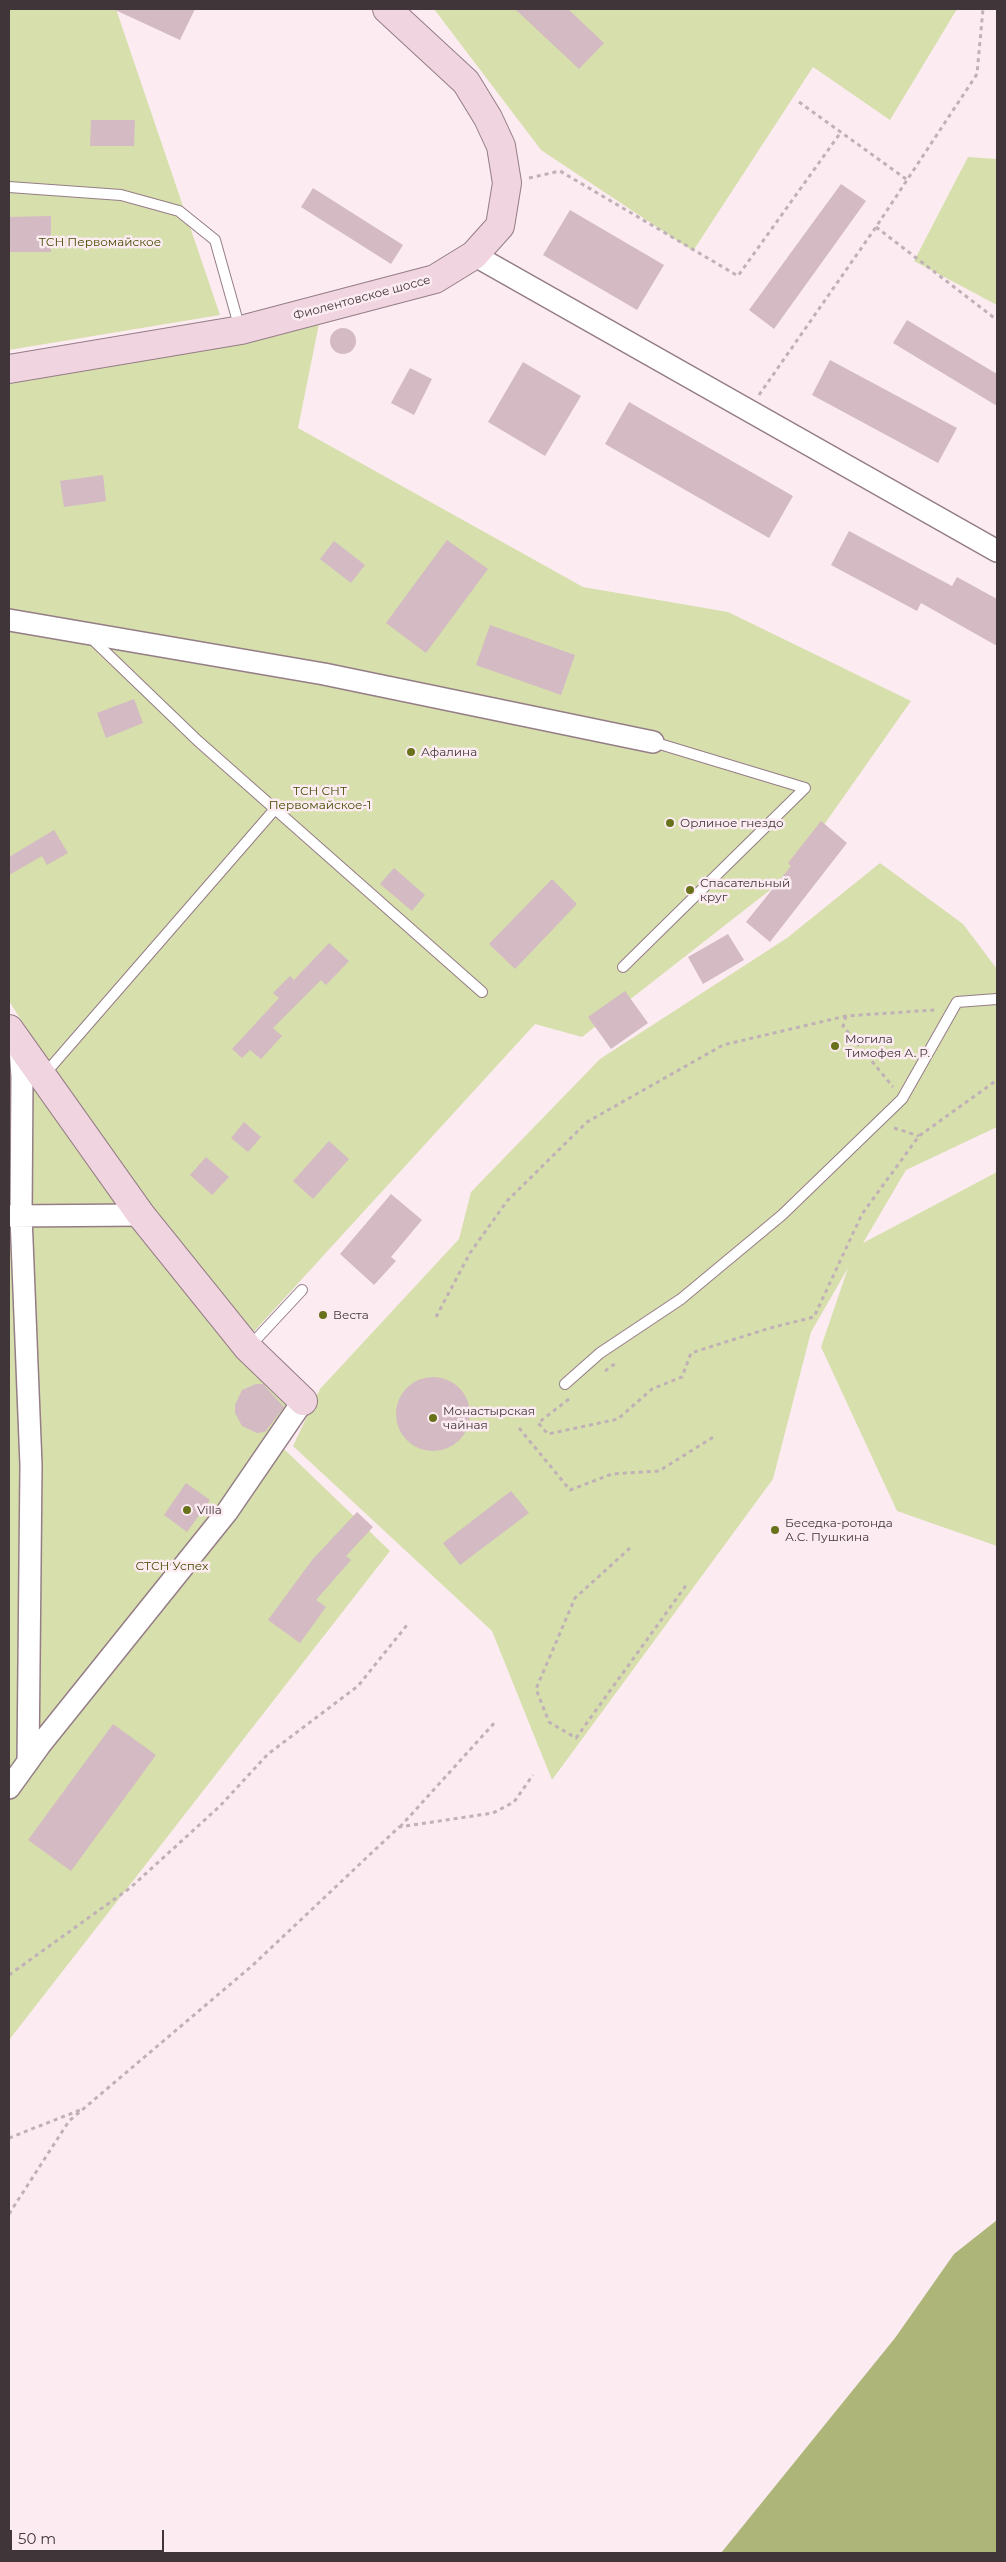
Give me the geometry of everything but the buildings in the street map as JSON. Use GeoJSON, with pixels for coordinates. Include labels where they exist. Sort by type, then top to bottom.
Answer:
{"type":"FeatureCollection","features":[{"type":"Feature","properties":{"kind":"street","name":"Фиолентовское шоссе"},"geometry":{"type":"LineString","coordinates":[[9,369],[241,330],[435,279],[474,254],[500,226],[507,183],[501,146],[488,118],[466,82],[387,9]]}},
{"type":"Feature","properties":{"kind":"street"},"geometry":{"type":"LineString","coordinates":[[474,254],[997,552]]}},
{"type":"Feature","properties":{"kind":"street"},"geometry":{"type":"LineString","coordinates":[[9,620],[324,674],[654,742]]}},
{"type":"Feature","properties":{"kind":"street"},"geometry":{"type":"LineString","coordinates":[[9,1788],[226,1512],[303,1401],[248,1348],[141,1215],[14,1038]]}},
{"type":"Feature","properties":{"kind":"street"},"geometry":{"type":"LineString","coordinates":[[14,1038],[22,1077],[15,1216],[31,1465],[28,1762]]}},
{"type":"Feature","properties":{"kind":"street"},"geometry":{"type":"LineString","coordinates":[[15,1216],[141,1215]]}},
{"type":"Feature","properties":{"kind":"lane"},"geometry":{"type":"LineString","coordinates":[[9,187],[120,195],[180,211],[215,240],[241,330]]}},
{"type":"Feature","properties":{"kind":"lane"},"geometry":{"type":"LineString","coordinates":[[85,632],[198,741],[482,992]]}},
{"type":"Feature","properties":{"kind":"lane"},"geometry":{"type":"LineString","coordinates":[[623,966],[805,788],[654,742]]}},
{"type":"Feature","properties":{"kind":"lane"},"geometry":{"type":"LineString","coordinates":[[42,1077],[275,808]]}},
{"type":"Feature","properties":{"kind":"lane"},"geometry":{"type":"LineString","coordinates":[[565,1384],[600,1353],[682,1299],[775,1221],[902,1098],[955,1009],[957,1002],[997,999]]}},
{"type":"Feature","properties":{"kind":"lane"},"geometry":{"type":"LineString","coordinates":[[248,1348],[302,1290]]}},
{"type":"Feature","properties":{"kind":"path"},"geometry":{"type":"LineString","coordinates":[[749,410],[876,227],[977,74],[984,9]]}},
{"type":"Feature","properties":{"kind":"path"},"geometry":{"type":"LineString","coordinates":[[799,102],[906,179]]}},
{"type":"Feature","properties":{"kind":"path"},"geometry":{"type":"LineString","coordinates":[[507,183],[560,171],[738,276],[841,132]]}},
{"type":"Feature","properties":{"kind":"path"},"geometry":{"type":"LineString","coordinates":[[876,227],[997,320]]}},
{"type":"Feature","properties":{"kind":"path"},"geometry":{"type":"LineString","coordinates":[[436,1317],[470,1253],[507,1201],[587,1122],[723,1045],[846,1016],[955,1009]]}},
{"type":"Feature","properties":{"kind":"path"},"geometry":{"type":"LineString","coordinates":[[846,1016],[843,1026],[902,1098]]}},
{"type":"Feature","properties":{"kind":"path"},"geometry":{"type":"LineString","coordinates":[[576,1394],[538,1423],[548,1434],[618,1419],[652,1388],[682,1377],[690,1353],[770,1328],[814,1317],[862,1214],[920,1136],[997,1080]]}},
{"type":"Feature","properties":{"kind":"path"},"geometry":{"type":"LineString","coordinates":[[889,1127],[920,1136]]}},
{"type":"Feature","properties":{"kind":"path"},"geometry":{"type":"LineString","coordinates":[[599,1376],[622,1358]]}},
{"type":"Feature","properties":{"kind":"path"},"geometry":{"type":"LineString","coordinates":[[518,1428],[570,1490],[612,1474],[659,1471],[715,1436]]}},
{"type":"Feature","properties":{"kind":"path"},"geometry":{"type":"LineString","coordinates":[[630,1548],[575,1598],[536,1689],[549,1722],[576,1738],[687,1584]]}},
{"type":"Feature","properties":{"kind":"path"},"geometry":{"type":"LineString","coordinates":[[9,1975],[130,1888],[220,1806],[268,1754],[358,1686],[407,1625]]}},
{"type":"Feature","properties":{"kind":"path"},"geometry":{"type":"LineString","coordinates":[[9,2214],[69,2121],[252,1965],[399,1827],[496,1721]]}},
{"type":"Feature","properties":{"kind":"path"},"geometry":{"type":"LineString","coordinates":[[399,1827],[493,1813],[514,1802],[533,1775]]}},
{"type":"Feature","properties":{"kind":"path"},"geometry":{"type":"LineString","coordinates":[[9,2138],[83,2109]]}},
{"type":"Feature","properties":{"kind":"green space","name":"ТСН Первомайское"},"geometry":{"type":"Polygon","coordinates":[[[9,9],[116,9],[220,315],[9,350],[9,9]]]}},
{"type":"Feature","properties":{"kind":"green space"},"geometry":{"type":"Polygon","coordinates":[[[434,9],[957,9],[890,120],[813,67],[693,251],[541,150],[434,9]]]}},
{"type":"Feature","properties":{"kind":"green space"},"geometry":{"type":"Polygon","coordinates":[[[968,157],[997,159],[997,305],[914,261],[968,157]]]}},
{"type":"Feature","properties":{"kind":"green space","name":"ТСН СНТ Первомайское-1"},"geometry":{"type":"Polygon","coordinates":[[[320,319],[298,428],[583,587],[728,612],[911,701],[788,876],[582,1037],[535,1024],[249,1337],[144,1212],[9,1001],[9,374],[320,319]]]}},
{"type":"Feature","properties":{"kind":"green space"},"geometry":{"type":"Polygon","coordinates":[[[880,863],[963,924],[997,969],[997,1127],[906,1170],[863,1243],[997,1172],[997,1546],[897,1511],[821,1347],[848,1268],[811,1332],[773,1479],[552,1780],[492,1631],[293,1446],[320,1389],[459,1239],[471,1192],[600,1059],[787,938],[880,863]]]}},
{"type":"Feature","properties":{"kind":"green space","name":"СТСН Успех"},"geometry":{"type":"Polygon","coordinates":[[[9,1017],[295,1401],[284,1449],[390,1551],[9,2040],[9,1017]]]}},
{"type":"Feature","properties":{"kind":"shaded area"},"geometry":{"type":"Polygon","coordinates":[[[997,2220],[997,2553],[721,2553],[895,2338],[954,2254],[997,2220]]]}},
{"type":"Feature","properties":{"kind":"place","name":"Афалина"},"geometry":{"type":"Point","coordinates":[411,752]}},
{"type":"Feature","properties":{"kind":"place","name":"Орлиное гнездо"},"geometry":{"type":"Point","coordinates":[670,823]}},
{"type":"Feature","properties":{"kind":"place","name":"Спасательный круг"},"geometry":{"type":"Point","coordinates":[690,890]}},
{"type":"Feature","properties":{"kind":"place","name":"Могила Тимофея А. Р."},"geometry":{"type":"Point","coordinates":[835,1046]}},
{"type":"Feature","properties":{"kind":"place","name":"Веста"},"geometry":{"type":"Point","coordinates":[323,1315]}},
{"type":"Feature","properties":{"kind":"place","name":"Монастырская чайная"},"geometry":{"type":"Point","coordinates":[433,1418]}},
{"type":"Feature","properties":{"kind":"place","name":"Villa"},"geometry":{"type":"Point","coordinates":[187,1510]}},
{"type":"Feature","properties":{"kind":"place","name":"Беседка-ротонда А.С. Пушкина"},"geometry":{"type":"Point","coordinates":[775,1530]}}]}
